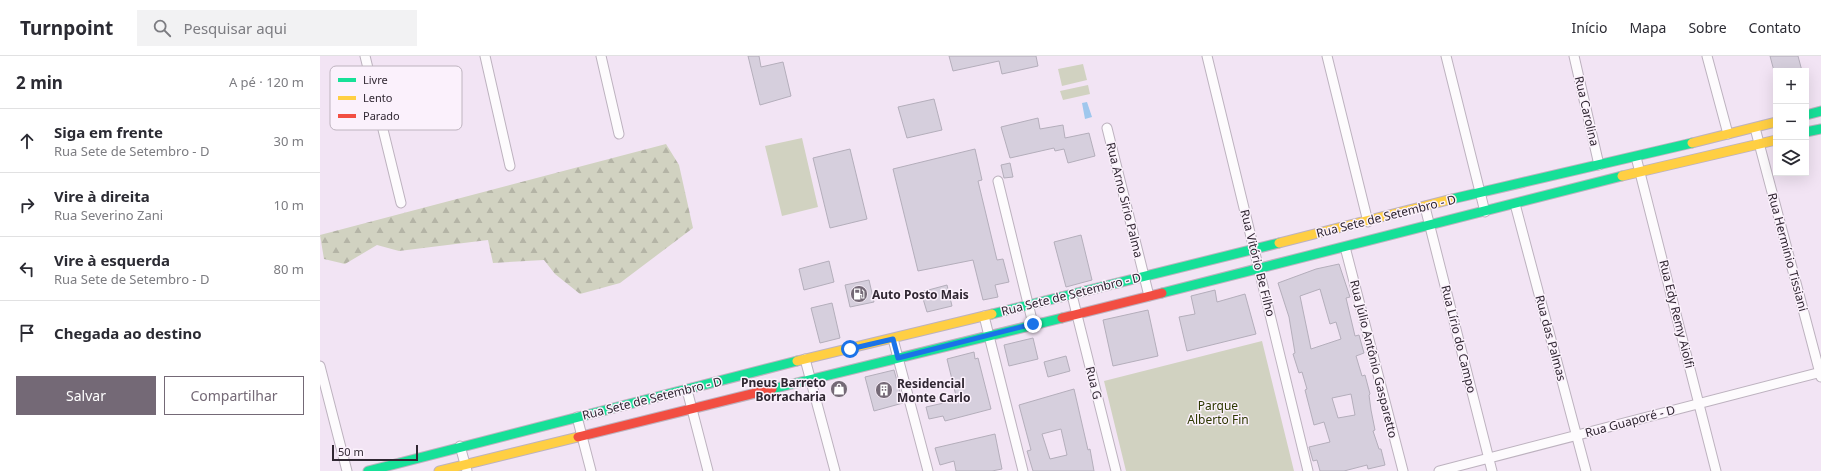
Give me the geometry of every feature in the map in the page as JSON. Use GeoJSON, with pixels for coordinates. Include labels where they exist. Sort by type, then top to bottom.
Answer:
{"type":"FeatureCollection","features":[{"type":"Feature","properties":{"kind":"street"},"geometry":{"type":"LineString","coordinates":[[365,56],[367,66]]}},
{"type":"Feature","properties":{"kind":"street"},"geometry":{"type":"LineString","coordinates":[[484,56],[510,166]]}},
{"type":"Feature","properties":{"kind":"street"},"geometry":{"type":"LineString","coordinates":[[601,56],[619,134]]}},
{"type":"Feature","properties":{"kind":"street","name":"Rua Vitório Be Filho"},"geometry":{"type":"LineString","coordinates":[[1207,56],[1308,471]]}},
{"type":"Feature","properties":{"kind":"street"},"geometry":{"type":"LineString","coordinates":[[1327,56],[1368,222]]}},
{"type":"Feature","properties":{"kind":"street"},"geometry":{"type":"LineString","coordinates":[[1446,56],[1485,212]]}},
{"type":"Feature","properties":{"kind":"street","name":"Rua Carolina"},"geometry":{"type":"LineString","coordinates":[[1574,56],[1599,165]]}},
{"type":"Feature","properties":{"kind":"street"},"geometry":{"type":"LineString","coordinates":[[1707,56],[1728,134]]}},
{"type":"Feature","properties":{"kind":"street"},"geometry":{"type":"LineString","coordinates":[[1809,114],[1821,111]]}},
{"type":"Feature","properties":{"kind":"street","name":"Rua Sete de Setembro - D"},"geometry":{"type":"LineString","coordinates":[[439,471],[466,468],[582,436],[1149,296],[1181,278],[1254,249],[1368,222],[1481,192],[1636,157],[1773,123]]}},
{"type":"Feature","properties":{"kind":"street","name":"Rua Arno Sirio Palma"},"geometry":{"type":"LineString","coordinates":[[1107,128],[1149,296]]}},
{"type":"Feature","properties":{"kind":"street","name":"Rua Hermínio Tissiani"},"geometry":{"type":"LineString","coordinates":[[1755,128],[1821,374]]}},
{"type":"Feature","properties":{"kind":"street"},"geometry":{"type":"LineString","coordinates":[[1809,131],[1821,129]]}},
{"type":"Feature","properties":{"kind":"street"},"geometry":{"type":"LineString","coordinates":[[383,130],[401,203]]}},
{"type":"Feature","properties":{"kind":"street","name":"Rua Sete de Setembro - D"},"geometry":{"type":"LineString","coordinates":[[368,471],[460,446],[687,390],[805,359],[893,339],[1144,276],[1181,278],[1260,269],[1566,190],[1773,141]]}},
{"type":"Feature","properties":{"kind":"street","name":"Rua Edy Remy Aiolfi"},"geometry":{"type":"LineString","coordinates":[[1636,157],[1716,471]]}},
{"type":"Feature","properties":{"kind":"street"},"geometry":{"type":"LineString","coordinates":[[1561,174],[1566,190]]}},
{"type":"Feature","properties":{"kind":"street"},"geometry":{"type":"LineString","coordinates":[[998,181],[1033,324]]}},
{"type":"Feature","properties":{"kind":"street","name":"Rua das Palmas"},"geometry":{"type":"LineString","coordinates":[[1515,204],[1586,471]]}},
{"type":"Feature","properties":{"kind":"street","name":"Rua Lírio do Campo"},"geometry":{"type":"LineString","coordinates":[[1425,207],[1492,471]]}},
{"type":"Feature","properties":{"kind":"street","name":"Rua Júlio Antônio Gasparetto"},"geometry":{"type":"LineString","coordinates":[[1345,247],[1402,471]]}},
{"type":"Feature","properties":{"kind":"street","name":"Rua G"},"geometry":{"type":"LineString","coordinates":[[1072,295],[1116,471]]}},
{"type":"Feature","properties":{"kind":"street"},"geometry":{"type":"LineString","coordinates":[[984,316],[1022,471]]}},
{"type":"Feature","properties":{"kind":"street"},"geometry":{"type":"LineString","coordinates":[[893,339],[928,471]]}},
{"type":"Feature","properties":{"kind":"street"},"geometry":{"type":"LineString","coordinates":[[805,359],[835,471]]}},
{"type":"Feature","properties":{"kind":"street"},"geometry":{"type":"LineString","coordinates":[[320,366],[347,471]]}},
{"type":"Feature","properties":{"kind":"street","name":"Rua Guaporé - D"},"geometry":{"type":"LineString","coordinates":[[1439,471],[1699,402],[1821,374]]}},
{"type":"Feature","properties":{"kind":"street"},"geometry":{"type":"LineString","coordinates":[[687,390],[708,471]]}},
{"type":"Feature","properties":{"kind":"street"},"geometry":{"type":"LineString","coordinates":[[577,417],[591,471]]}},
{"type":"Feature","properties":{"kind":"street"},"geometry":{"type":"LineString","coordinates":[[460,446],[466,468]]}},
{"type":"Feature","properties":{"kind":"green space"},"geometry":{"type":"Polygon","coordinates":[[[1083,64],[1087,80],[1062,86],[1058,69],[1083,64]]]}},
{"type":"Feature","properties":{"kind":"green space"},"geometry":{"type":"Polygon","coordinates":[[[1088,85],[1090,94],[1063,100],[1060,91],[1088,85]]]}},
{"type":"Feature","properties":{"kind":"green space"},"geometry":{"type":"Polygon","coordinates":[[[802,138],[818,207],[782,216],[765,146],[802,138]]]}},
{"type":"Feature","properties":{"kind":"green space"},"geometry":{"type":"Polygon","coordinates":[[[666,144],[679,165],[693,228],[620,283],[580,294],[555,274],[544,260],[493,263],[488,240],[399,251],[377,245],[345,264],[324,259],[320,235],[666,144]]]}},
{"type":"Feature","properties":{"kind":"green space","name":"Parque Alberto Fin"},"geometry":{"type":"Polygon","coordinates":[[[1262,341],[1294,471],[1126,471],[1104,381],[1262,341]]]}},
{"type":"Feature","properties":{"kind":"water"},"geometry":{"type":"Polygon","coordinates":[[[1087,102],[1092,117],[1085,119],[1082,103],[1087,102]]]}},
{"type":"Feature","properties":{"kind":"building"},"geometry":{"type":"Polygon","coordinates":[[[748,56],[759,56],[761,67],[783,62],[791,96],[760,105],[748,56]]]}},
{"type":"Feature","properties":{"kind":"building"},"geometry":{"type":"Polygon","coordinates":[[[949,56],[1036,56],[1038,66],[1002,74],[999,61],[953,71],[949,56]]]}},
{"type":"Feature","properties":{"kind":"building"},"geometry":{"type":"Polygon","coordinates":[[[1770,56],[1798,56],[1801,68],[1773,68],[1770,56]]]}},
{"type":"Feature","properties":{"kind":"building"},"geometry":{"type":"Polygon","coordinates":[[[934,99],[942,130],[907,138],[898,107],[934,99]]]}},
{"type":"Feature","properties":{"kind":"building"},"geometry":{"type":"Polygon","coordinates":[[[1038,118],[1040,129],[1063,125],[1065,138],[1089,133],[1095,156],[1068,163],[1064,149],[1055,151],[1054,148],[1010,158],[1001,127],[1038,118]]]}},
{"type":"Feature","properties":{"kind":"building"},"geometry":{"type":"Polygon","coordinates":[[[850,149],[867,219],[830,228],[813,158],[850,149]]]}},
{"type":"Feature","properties":{"kind":"building"},"geometry":{"type":"Polygon","coordinates":[[[975,149],[982,180],[978,181],[997,260],[1003,259],[1009,282],[995,285],[998,297],[983,300],[973,260],[918,271],[893,169],[975,149]]]}},
{"type":"Feature","properties":{"kind":"building"},"geometry":{"type":"Polygon","coordinates":[[[1010,163],[1013,177],[1004,178],[1001,165],[1010,163]]]}},
{"type":"Feature","properties":{"kind":"building"},"geometry":{"type":"Polygon","coordinates":[[[1081,235],[1092,280],[1066,287],[1054,242],[1081,235]]]}},
{"type":"Feature","properties":{"kind":"building"},"geometry":{"type":"Polygon","coordinates":[[[829,261],[834,282],[804,290],[799,269],[829,261]]]}},
{"type":"Feature","properties":{"kind":"building"},"geometry":{"type":"Polygon","coordinates":[[[1339,264],[1350,297],[1346,298],[1355,336],[1359,335],[1364,353],[1356,356],[1362,376],[1365,375],[1370,394],[1371,410],[1375,430],[1373,431],[1379,449],[1381,449],[1385,465],[1368,469],[1367,465],[1344,471],[1320,471],[1317,460],[1313,461],[1309,447],[1330,442],[1324,422],[1314,425],[1302,372],[1299,373],[1293,354],[1295,353],[1289,317],[1278,283],[1316,269],[1339,264]],[[1320,289],[1300,296],[1311,349],[1341,339],[1336,322],[1330,324],[1320,289]],[[1351,394],[1332,398],[1338,418],[1355,415],[1351,394]]]}},
{"type":"Feature","properties":{"kind":"building","name":"Auto Posto Mais"},"geometry":{"type":"Polygon","coordinates":[[[869,280],[874,302],[850,307],[845,285],[869,280]]]}},
{"type":"Feature","properties":{"kind":"building"},"geometry":{"type":"Polygon","coordinates":[[[947,285],[952,306],[927,312],[921,292],[947,285]]]}},
{"type":"Feature","properties":{"kind":"building"},"geometry":{"type":"Polygon","coordinates":[[[1215,290],[1217,302],[1245,294],[1256,334],[1187,351],[1179,317],[1195,314],[1191,296],[1215,290]]]}},
{"type":"Feature","properties":{"kind":"building"},"geometry":{"type":"Polygon","coordinates":[[[832,303],[840,338],[820,343],[811,308],[832,303]]]}},
{"type":"Feature","properties":{"kind":"building"},"geometry":{"type":"Polygon","coordinates":[[[1148,310],[1158,356],[1113,366],[1103,320],[1148,310]]]}},
{"type":"Feature","properties":{"kind":"building"},"geometry":{"type":"Polygon","coordinates":[[[1033,338],[1038,359],[1009,366],[1004,345],[1033,338]]]}},
{"type":"Feature","properties":{"kind":"building"},"geometry":{"type":"Polygon","coordinates":[[[974,352],[975,359],[978,358],[991,409],[945,421],[943,416],[929,419],[926,407],[957,400],[947,359],[974,352]]]}},
{"type":"Feature","properties":{"kind":"building"},"geometry":{"type":"Polygon","coordinates":[[[1066,356],[1070,371],[1048,377],[1044,362],[1066,356]]]}},
{"type":"Feature","properties":{"kind":"building","name":"Residencial Monte Carlo"},"geometry":{"type":"Polygon","coordinates":[[[894,370],[903,403],[874,411],[865,377],[894,370]]]}},
{"type":"Feature","properties":{"kind":"building"},"geometry":{"type":"Polygon","coordinates":[[[1074,389],[1088,450],[1090,449],[1094,471],[1033,471],[1027,451],[1031,450],[1019,405],[1074,389]],[[1061,429],[1042,434],[1050,459],[1067,455],[1061,429]]]}},
{"type":"Feature","properties":{"kind":"building"},"geometry":{"type":"Polygon","coordinates":[[[995,434],[1002,469],[992,471],[956,471],[954,461],[940,465],[935,448],[995,434]]]}},
{"type":"Feature","properties":{"kind":"traffic: fast"},"geometry":{"type":"LineString","coordinates":[[1809,114],[1821,111]]}},
{"type":"Feature","properties":{"kind":"traffic: fast"},"geometry":{"type":"LineString","coordinates":[[1809,131],[1821,129]]}},
{"type":"Feature","properties":{"kind":"traffic: fast"},"geometry":{"type":"LineString","coordinates":[[1452,199],[1692,143]]}},
{"type":"Feature","properties":{"kind":"traffic: fast"},"geometry":{"type":"LineString","coordinates":[[1162,293],[1622,176]]}},
{"type":"Feature","properties":{"kind":"traffic: fast"},"geometry":{"type":"LineString","coordinates":[[992,314],[1279,243]]}},
{"type":"Feature","properties":{"kind":"traffic: fast"},"geometry":{"type":"LineString","coordinates":[[772,389],[1062,318]]}},
{"type":"Feature","properties":{"kind":"traffic: fast"},"geometry":{"type":"LineString","coordinates":[[368,471],[797,361]]}},
{"type":"Feature","properties":{"kind":"traffic: slow"},"geometry":{"type":"LineString","coordinates":[[1692,143],[1773,123]]}},
{"type":"Feature","properties":{"kind":"traffic: slow"},"geometry":{"type":"LineString","coordinates":[[1622,176],[1773,141]]}},
{"type":"Feature","properties":{"kind":"traffic: slow"},"geometry":{"type":"LineString","coordinates":[[1279,243],[1452,199]]}},
{"type":"Feature","properties":{"kind":"traffic: slow"},"geometry":{"type":"LineString","coordinates":[[797,361],[992,314]]}},
{"type":"Feature","properties":{"kind":"traffic: slow"},"geometry":{"type":"LineString","coordinates":[[439,471],[578,437]]}},
{"type":"Feature","properties":{"kind":"traffic: jam"},"geometry":{"type":"LineString","coordinates":[[1062,318],[1162,293]]}},
{"type":"Feature","properties":{"kind":"traffic: jam"},"geometry":{"type":"LineString","coordinates":[[578,437],[772,389]]}},
{"type":"Feature","properties":{"kind":"place","name":"Auto Posto Mais"},"geometry":{"type":"Point","coordinates":[859,294]}},
{"type":"Feature","properties":{"kind":"place","name":"Pneus Barreto Borracharia"},"geometry":{"type":"Point","coordinates":[839,389]}},
{"type":"Feature","properties":{"kind":"place","name":"Residencial Monte Carlo"},"geometry":{"type":"Point","coordinates":[884,390]}},
{"type":"Feature","properties":{"kind":"route"},"geometry":{"type":"LineString","coordinates":[[850,349],[893,339],[898,358],[1033,324]]}}]}
